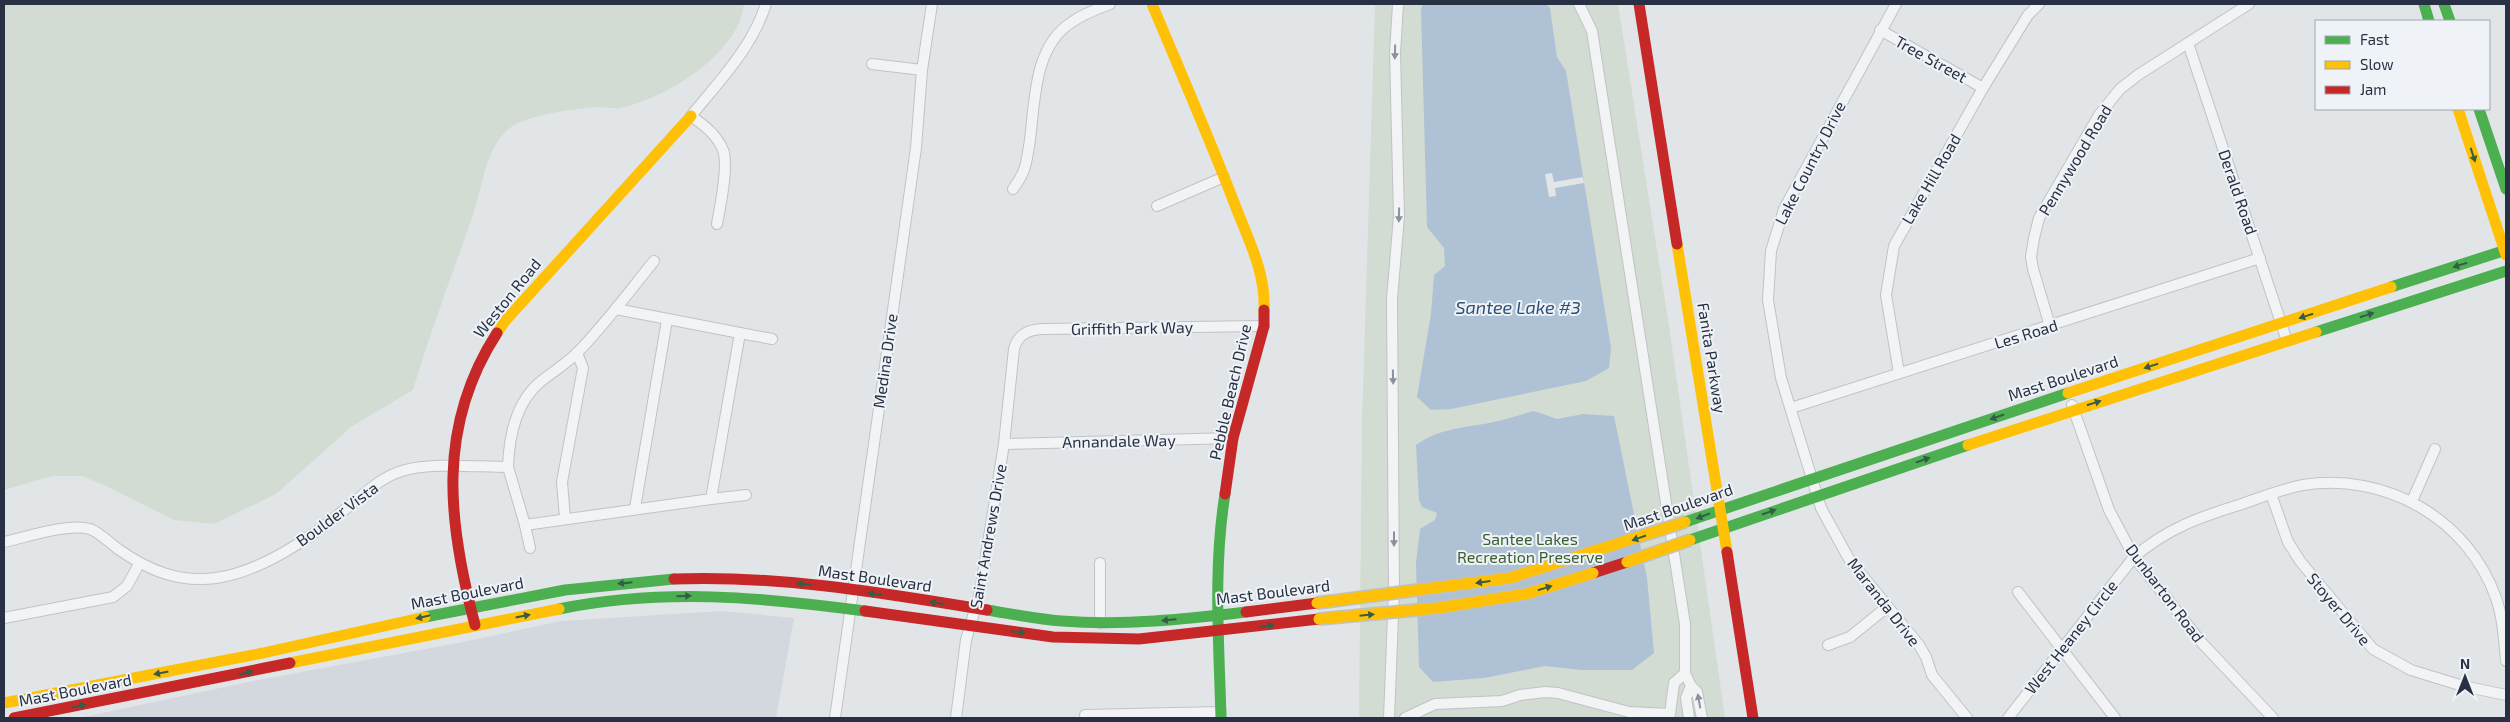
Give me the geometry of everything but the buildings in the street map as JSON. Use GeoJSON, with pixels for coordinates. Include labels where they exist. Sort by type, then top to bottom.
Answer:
{"type":"FeatureCollection","features":[{"type":"Feature","properties":{"kind":"main road","name":"Pebble Beach Drive"},"geometry":{"type":"LineString","coordinates":[[1152,4],[1224,177],[1261,273],[1265,292],[1264,326],[1233,438],[1219,531],[1218,632],[1221,715]]}},
{"type":"Feature","properties":{"kind":"main road","name":"Fanita Parkway"},"geometry":{"type":"LineString","coordinates":[[1639,4],[1752,718]]}},
{"type":"Feature","properties":{"kind":"main road"},"geometry":{"type":"LineString","coordinates":[[2424,4],[2429,20]]}},
{"type":"Feature","properties":{"kind":"main road"},"geometry":{"type":"LineString","coordinates":[[2444,4],[2450,20]]}},
{"type":"Feature","properties":{"kind":"main road"},"geometry":{"type":"LineString","coordinates":[[2458,110],[2506,252]]}},
{"type":"Feature","properties":{"kind":"main road"},"geometry":{"type":"LineString","coordinates":[[2479,110],[2506,189]]}},
{"type":"Feature","properties":{"kind":"main road","name":"Weston Road"},"geometry":{"type":"LineString","coordinates":[[475,625],[456,544],[451,484],[458,418],[477,366],[495,335],[691,116]]}},
{"type":"Feature","properties":{"kind":"main road","name":"Mast Boulevard"},"geometry":{"type":"LineString","coordinates":[[4,703],[252,655],[470,606],[578,588],[657,580],[748,580],[853,590],[1062,621],[1100,623],[1168,621],[1510,578],[1685,522],[2068,393],[2506,252]]}},
{"type":"Feature","properties":{"kind":"main road","name":"Mast Boulevard"},"geometry":{"type":"LineString","coordinates":[[14,718],[582,604],[642,597],[714,596],[768,599],[1053,637],[1139,639],[1438,608],[1526,594],[2074,409],[2506,271]]}},
{"type":"Feature","properties":{"kind":"main road"},"geometry":{"type":"LineString","coordinates":[[164,689],[179,678],[235,664],[252,655]]}},
{"type":"Feature","properties":{"kind":"street"},"geometry":{"type":"LineString","coordinates":[[717,224],[724,165],[723,151],[708,128],[691,116],[743,52],[756,30],[766,4]]}},
{"type":"Feature","properties":{"kind":"street","name":"Medina Drive"},"geometry":{"type":"LineString","coordinates":[[835,718],[916,148],[922,70],[932,4]]}},
{"type":"Feature","properties":{"kind":"street"},"geometry":{"type":"LineString","coordinates":[[1013,189],[1024,174],[1040,68],[1048,47],[1058,33],[1071,22],[1110,4]]}},
{"type":"Feature","properties":{"kind":"street"},"geometry":{"type":"LineString","coordinates":[[1389,718],[1394,590],[1392,299],[1399,216],[1395,53],[1398,4]]}},
{"type":"Feature","properties":{"kind":"street"},"geometry":{"type":"LineString","coordinates":[[1579,4],[1592,31],[1684,624],[1685,673],[1691,686],[1697,692],[1702,718]]}},
{"type":"Feature","properties":{"kind":"street","name":"Lake Country Drive"},"geometry":{"type":"LineString","coordinates":[[1810,479],[1791,408],[1780,378],[1768,300],[1768,272],[1774,237],[1793,190],[1896,4]]}},
{"type":"Feature","properties":{"kind":"street","name":"Lake Hill Road"},"geometry":{"type":"LineString","coordinates":[[1899,373],[1886,294],[1894,246],[1983,88],[2028,15],[2039,4]]}},
{"type":"Feature","properties":{"kind":"street","name":"Pennywood Road"},"geometry":{"type":"LineString","coordinates":[[2050,326],[2031,257],[2039,218],[2107,104],[2120,89],[2138,75],[2249,4]]}},
{"type":"Feature","properties":{"kind":"street","name":"Tree Street"},"geometry":{"type":"LineString","coordinates":[[1880,30],[1983,88]]}},
{"type":"Feature","properties":{"kind":"street","name":"Derald Road"},"geometry":{"type":"LineString","coordinates":[[2188,43],[2288,341]]}},
{"type":"Feature","properties":{"kind":"street"},"geometry":{"type":"LineString","coordinates":[[872,64],[922,70]]}},
{"type":"Feature","properties":{"kind":"street"},"geometry":{"type":"LineString","coordinates":[[1157,206],[1224,177]]}},
{"type":"Feature","properties":{"kind":"street","name":"Les Road"},"geometry":{"type":"LineString","coordinates":[[1791,408],[2260,258]]}},
{"type":"Feature","properties":{"kind":"street"},"geometry":{"type":"LineString","coordinates":[[530,548],[508,467],[511,434],[516,416],[525,400],[537,385],[577,354],[654,261]]}},
{"type":"Feature","properties":{"kind":"street"},"geometry":{"type":"LineString","coordinates":[[616,309],[740,334],[772,338]]}},
{"type":"Feature","properties":{"kind":"street"},"geometry":{"type":"LineString","coordinates":[[635,508],[667,320]]}},
{"type":"Feature","properties":{"kind":"street","name":"Griffith Park Way"},"geometry":{"type":"LineString","coordinates":[[1014,354],[1018,339],[1024,333],[1032,330],[1264,326]]}},
{"type":"Feature","properties":{"kind":"street"},"geometry":{"type":"LineString","coordinates":[[711,499],[740,334]]}},
{"type":"Feature","properties":{"kind":"street"},"geometry":{"type":"LineString","coordinates":[[565,518],[562,482],[583,368],[577,354]]}},
{"type":"Feature","properties":{"kind":"street","name":"Saint Andrews Drive"},"geometry":{"type":"LineString","coordinates":[[956,718],[970,625],[976,609],[1004,444],[1014,354]]}},
{"type":"Feature","properties":{"kind":"street","name":"Dunbarton Road"},"geometry":{"type":"LineString","coordinates":[[2068,393],[2109,510],[2134,557],[2202,643],[2273,718]]}},
{"type":"Feature","properties":{"kind":"street","name":"Annandale Way"},"geometry":{"type":"LineString","coordinates":[[1004,444],[1233,438]]}},
{"type":"Feature","properties":{"kind":"street"},"geometry":{"type":"LineString","coordinates":[[2412,501],[2435,449]]}},
{"type":"Feature","properties":{"kind":"street","name":"Boulder Vista"},"geometry":{"type":"LineString","coordinates":[[4,542],[75,528],[91,530],[139,564],[154,572],[192,579],[216,578],[239,572],[313,535],[373,487],[401,471],[426,467],[508,467]]}},
{"type":"Feature","properties":{"kind":"street","name":"Maranda Drive"},"geometry":{"type":"LineString","coordinates":[[1810,479],[1830,528],[1849,559],[1919,645],[1926,657],[1932,675],[1967,718]]}},
{"type":"Feature","properties":{"kind":"street","name":"West Heaney Circle"},"geometry":{"type":"LineString","coordinates":[[2008,718],[2134,557],[2158,538],[2186,522],[2304,485],[2344,484],[2382,490],[2412,501],[2437,517],[2459,537],[2484,572],[2500,612],[2506,661]]}},
{"type":"Feature","properties":{"kind":"street","name":"Stoyer Drive"},"geometry":{"type":"LineString","coordinates":[[2272,494],[2288,542],[2300,561],[2373,649],[2411,670],[2463,686],[2506,695]]}},
{"type":"Feature","properties":{"kind":"street"},"geometry":{"type":"LineString","coordinates":[[525,525],[635,508],[746,495]]}},
{"type":"Feature","properties":{"kind":"street"},"geometry":{"type":"LineString","coordinates":[[1100,563],[1100,623]]}},
{"type":"Feature","properties":{"kind":"street"},"geometry":{"type":"LineString","coordinates":[[4,618],[113,597],[127,586],[139,564]]}},
{"type":"Feature","properties":{"kind":"street"},"geometry":{"type":"LineString","coordinates":[[2018,592],[2115,718]]}},
{"type":"Feature","properties":{"kind":"street"},"geometry":{"type":"LineString","coordinates":[[1828,645],[1850,637],[1887,607]]}},
{"type":"Feature","properties":{"kind":"street"},"geometry":{"type":"LineString","coordinates":[[1405,718],[1435,704],[1502,701],[1520,695],[1545,692],[1558,693],[1629,712],[1674,716],[1674,683],[1685,673]]}},
{"type":"Feature","properties":{"kind":"street"},"geometry":{"type":"LineString","coordinates":[[1689,718],[1686,698],[1691,686]]}},
{"type":"Feature","properties":{"kind":"street"},"geometry":{"type":"LineString","coordinates":[[1085,715],[1221,715]]}},
{"type":"Feature","properties":{"kind":"shaded area"},"geometry":{"type":"Polygon","coordinates":[[[721,611],[794,618],[776,718],[79,718],[253,681],[458,643],[561,621],[721,611]]]}},
{"type":"Feature","properties":{"kind":"green space"},"geometry":{"type":"Polygon","coordinates":[[[4,4],[744,4],[739,22],[729,40],[714,57],[678,84],[658,95],[620,108],[597,107],[575,109],[534,117],[512,127],[504,133],[497,142],[488,163],[472,218],[413,390],[351,427],[276,494],[214,524],[174,520],[82,476],[52,476],[4,490],[4,4]]]}},
{"type":"Feature","properties":{"kind":"green space","name":"Santee Lakes Recreation Preserve"},"geometry":{"type":"Polygon","coordinates":[[[1375,4],[1618,4],[1668,319],[1725,718],[1359,718],[1362,422],[1375,4]]]}},
{"type":"Feature","properties":{"kind":"water","name":"Santee Lake #3"},"geometry":{"type":"Polygon","coordinates":[[[1423,4],[1546,4],[1550,8],[1557,57],[1566,71],[1611,348],[1609,368],[1586,381],[1451,409],[1431,410],[1417,397],[1431,314],[1434,275],[1445,266],[1444,248],[1427,227],[1421,9],[1423,4]]]}},
{"type":"Feature","properties":{"kind":"water"},"geometry":{"type":"Polygon","coordinates":[[[1534,411],[1557,419],[1583,414],[1614,416],[1647,578],[1654,653],[1632,670],[1581,670],[1545,666],[1484,678],[1433,682],[1419,667],[1416,563],[1420,529],[1435,520],[1437,513],[1422,507],[1419,500],[1416,445],[1442,432],[1495,422],[1534,411]]]}},
{"type":"Feature","properties":{"kind":"pier"},"geometry":{"type":"Polygon","coordinates":[[[1552,173],[1554,182],[1583,177],[1584,183],[1555,188],[1556,196],[1549,197],[1545,174],[1552,173]]]}},
{"type":"Feature","properties":{"kind":"traffic: fast"},"geometry":{"type":"LineString","coordinates":[[2424,4],[2429,20]]}},
{"type":"Feature","properties":{"kind":"traffic: fast"},"geometry":{"type":"LineString","coordinates":[[2444,4],[2450,20]]}},
{"type":"Feature","properties":{"kind":"traffic: fast"},"geometry":{"type":"LineString","coordinates":[[2479,110],[2506,189]]}},
{"type":"Feature","properties":{"kind":"traffic: fast"},"geometry":{"type":"LineString","coordinates":[[2391,287],[2506,250]]}},
{"type":"Feature","properties":{"kind":"traffic: fast"},"geometry":{"type":"LineString","coordinates":[[2316,332],[2506,271]]}},
{"type":"Feature","properties":{"kind":"traffic: fast"},"geometry":{"type":"LineString","coordinates":[[1685,522],[2068,393]]}},
{"type":"Feature","properties":{"kind":"traffic: fast"},"geometry":{"type":"LineString","coordinates":[[1690,540],[1968,445]]}},
{"type":"Feature","properties":{"kind":"traffic: fast"},"geometry":{"type":"LineString","coordinates":[[1221,718],[1218,578],[1221,522],[1225,494]]}},
{"type":"Feature","properties":{"kind":"traffic: fast"},"geometry":{"type":"LineString","coordinates":[[425,617],[565,590],[674,579]]}},
{"type":"Feature","properties":{"kind":"traffic: fast"},"geometry":{"type":"LineString","coordinates":[[559,609],[636,598],[712,597],[788,602],[865,611]]}},
{"type":"Feature","properties":{"kind":"traffic: fast"},"geometry":{"type":"LineString","coordinates":[[987,610],[1034,618],[1108,623],[1246,612]]}},
{"type":"Feature","properties":{"kind":"traffic: slow"},"geometry":{"type":"LineString","coordinates":[[1152,4],[1205,129],[1250,243],[1262,283],[1264,310]]}},
{"type":"Feature","properties":{"kind":"traffic: slow"},"geometry":{"type":"LineString","coordinates":[[2458,110],[2506,255]]}},
{"type":"Feature","properties":{"kind":"traffic: slow"},"geometry":{"type":"LineString","coordinates":[[497,333],[505,321],[691,116]]}},
{"type":"Feature","properties":{"kind":"traffic: slow"},"geometry":{"type":"LineString","coordinates":[[1677,244],[1727,552]]}},
{"type":"Feature","properties":{"kind":"traffic: slow"},"geometry":{"type":"LineString","coordinates":[[2068,393],[2391,287]]}},
{"type":"Feature","properties":{"kind":"traffic: slow"},"geometry":{"type":"LineString","coordinates":[[1968,445],[2316,332]]}},
{"type":"Feature","properties":{"kind":"traffic: slow"},"geometry":{"type":"LineString","coordinates":[[1317,603],[1510,578],[1685,522]]}},
{"type":"Feature","properties":{"kind":"traffic: slow"},"geometry":{"type":"LineString","coordinates":[[1627,562],[1690,540]]}},
{"type":"Feature","properties":{"kind":"traffic: slow"},"geometry":{"type":"LineString","coordinates":[[1319,619],[1438,608],[1526,594],[1593,573]]}},
{"type":"Feature","properties":{"kind":"traffic: slow"},"geometry":{"type":"LineString","coordinates":[[290,663],[559,609]]}},
{"type":"Feature","properties":{"kind":"traffic: slow"},"geometry":{"type":"LineString","coordinates":[[4,703],[263,653],[425,617]]}},
{"type":"Feature","properties":{"kind":"traffic: jam"},"geometry":{"type":"LineString","coordinates":[[1639,4],[1677,244]]}},
{"type":"Feature","properties":{"kind":"traffic: jam"},"geometry":{"type":"LineString","coordinates":[[1225,494],[1233,438],[1264,326],[1264,310]]}},
{"type":"Feature","properties":{"kind":"traffic: jam"},"geometry":{"type":"LineString","coordinates":[[475,625],[458,550],[453,476],[456,440],[464,404],[477,368],[497,333]]}},
{"type":"Feature","properties":{"kind":"traffic: jam"},"geometry":{"type":"LineString","coordinates":[[1727,552],[1753,718]]}},
{"type":"Feature","properties":{"kind":"traffic: jam"},"geometry":{"type":"LineString","coordinates":[[1593,573],[1627,562]]}},
{"type":"Feature","properties":{"kind":"traffic: jam"},"geometry":{"type":"LineString","coordinates":[[674,579],[714,578],[792,583],[870,592],[987,610]]}},
{"type":"Feature","properties":{"kind":"traffic: jam"},"geometry":{"type":"LineString","coordinates":[[1246,612],[1317,603]]}},
{"type":"Feature","properties":{"kind":"traffic: jam"},"geometry":{"type":"LineString","coordinates":[[865,611],[1053,637],[1139,639],[1319,619]]}},
{"type":"Feature","properties":{"kind":"traffic: jam"},"geometry":{"type":"LineString","coordinates":[[14,718],[290,663]]}}]}
